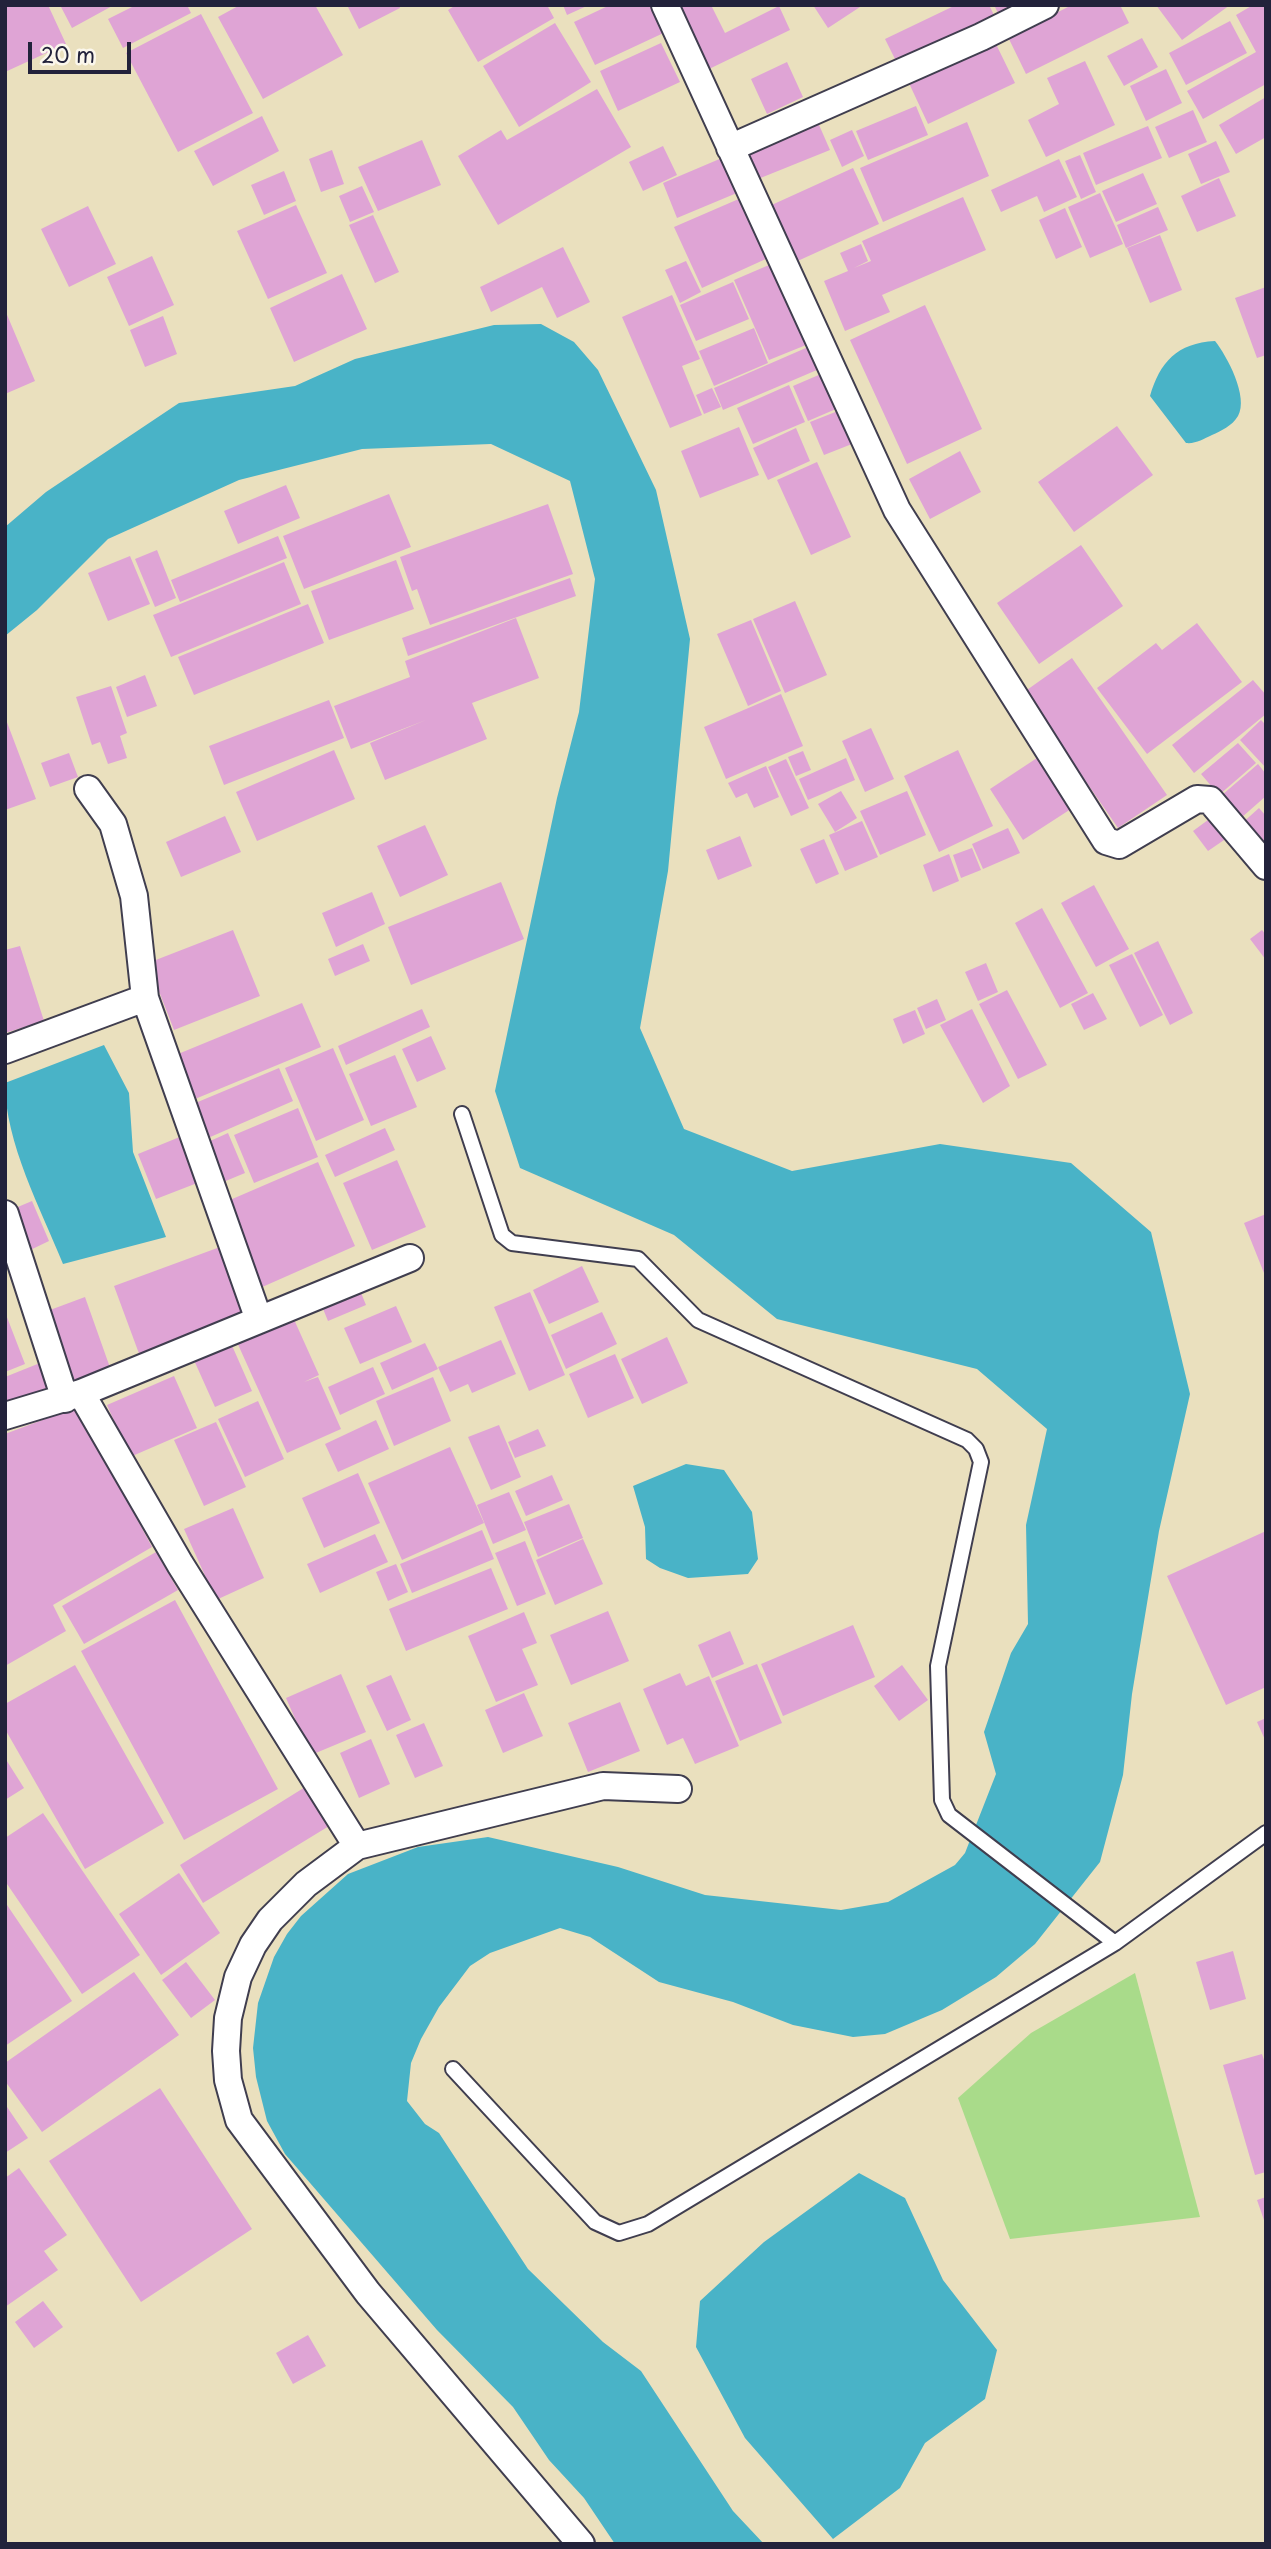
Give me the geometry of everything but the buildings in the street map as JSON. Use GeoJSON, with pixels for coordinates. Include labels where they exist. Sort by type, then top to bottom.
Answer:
{"type":"FeatureCollection","features":[{"type":"Feature","properties":{"kind":"street"},"geometry":{"type":"LineString","coordinates":[[665,5],[897,510],[1105,841],[1119,845],[1197,799],[1210,800],[1266,866]]}},
{"type":"Feature","properties":{"kind":"street"},"geometry":{"type":"LineString","coordinates":[[730,149],[981,37],[1045,5]]}},
{"type":"Feature","properties":{"kind":"street"},"geometry":{"type":"LineString","coordinates":[[88,789],[113,824],[134,896],[145,998],[259,1320]]}},
{"type":"Feature","properties":{"kind":"street"},"geometry":{"type":"LineString","coordinates":[[5,1050],[145,998]]}},
{"type":"Feature","properties":{"kind":"street"},"geometry":{"type":"LineString","coordinates":[[5,1214],[73,1396],[357,1846]]}},
{"type":"Feature","properties":{"kind":"street"},"geometry":{"type":"LineString","coordinates":[[5,1416],[73,1396],[410,1258]]}},
{"type":"Feature","properties":{"kind":"street"},"geometry":{"type":"LineString","coordinates":[[581,2544],[368,2293],[239,2120],[228,2080],[228,2018],[238,1977],[253,1945],[270,1920],[306,1884],[357,1846],[603,1786],[678,1789]]}},
{"type":"Feature","properties":{"kind":"lane"},"geometry":{"type":"LineString","coordinates":[[462,1114],[502,1235],[512,1243],[638,1259],[698,1320],[967,1440],[976,1449],[981,1462],[938,1666],[942,1800],[949,1815],[1115,1943]]}},
{"type":"Feature","properties":{"kind":"lane"},"geometry":{"type":"LineString","coordinates":[[453,2069],[595,2222],[619,2233],[648,2224],[1115,1943],[1266,1833]]}},
{"type":"Feature","properties":{"kind":"green space"},"geometry":{"type":"Polygon","coordinates":[[[1135,1973],[1200,2217],[1010,2239],[958,2098],[1031,2033],[1135,1973]]]}},
{"type":"Feature","properties":{"kind":"water"},"geometry":{"type":"Polygon","coordinates":[[[541,324],[574,342],[598,370],[656,490],[690,639],[668,871],[640,1028],[684,1129],[792,1171],[940,1144],[1071,1163],[1151,1232],[1190,1394],[1159,1531],[1132,1694],[1123,1775],[1100,1862],[1035,1944],[996,1977],[942,2010],[885,2034],[853,2037],[793,2025],[733,2002],[659,1982],[590,1937],[560,1928],[490,1953],[470,1966],[439,2007],[411,2063],[407,2101],[425,2124],[439,2133],[528,2269],[603,2342],[641,2371],[733,2511],[764,2544],[615,2544],[584,2498],[549,2460],[513,2407],[437,2330],[285,2154],[267,2121],[256,2077],[253,2048],[258,2003],[274,1957],[301,1916],[348,1874],[418,1847],[488,1837],[618,1867],[705,1895],[841,1910],[888,1902],[955,1865],[965,1853],[996,1774],[984,1732],[1011,1653],[1028,1624],[1026,1525],[1047,1429],[977,1369],[777,1319],[674,1235],[520,1168],[495,1091],[557,798],[579,712],[595,579],[570,481],[491,444],[362,449],[239,480],[108,539],[37,610],[5,636],[5,527],[46,492],[179,403],[295,386],[355,359],[494,325],[541,324]]]}},
{"type":"Feature","properties":{"kind":"water"},"geometry":{"type":"Polygon","coordinates":[[[1215,341],[1235,377],[1241,408],[1236,420],[1226,428],[1199,441],[1186,443],[1150,396],[1159,373],[1172,356],[1190,346],[1215,341]]]}},
{"type":"Feature","properties":{"kind":"water"},"geometry":{"type":"Polygon","coordinates":[[[104,1045],[129,1093],[133,1152],[166,1237],[63,1264],[18,1152],[11,1129],[5,1083],[104,1045]]]}},
{"type":"Feature","properties":{"kind":"water"},"geometry":{"type":"Polygon","coordinates":[[[686,1464],[724,1470],[752,1512],[758,1559],[748,1574],[688,1578],[660,1568],[646,1559],[645,1527],[633,1486],[686,1464]]]}},
{"type":"Feature","properties":{"kind":"water"},"geometry":{"type":"Polygon","coordinates":[[[859,2173],[905,2198],[943,2280],[997,2350],[985,2399],[925,2443],[900,2488],[833,2539],[745,2438],[696,2347],[700,2301],[764,2242],[859,2173]]]}}]}
